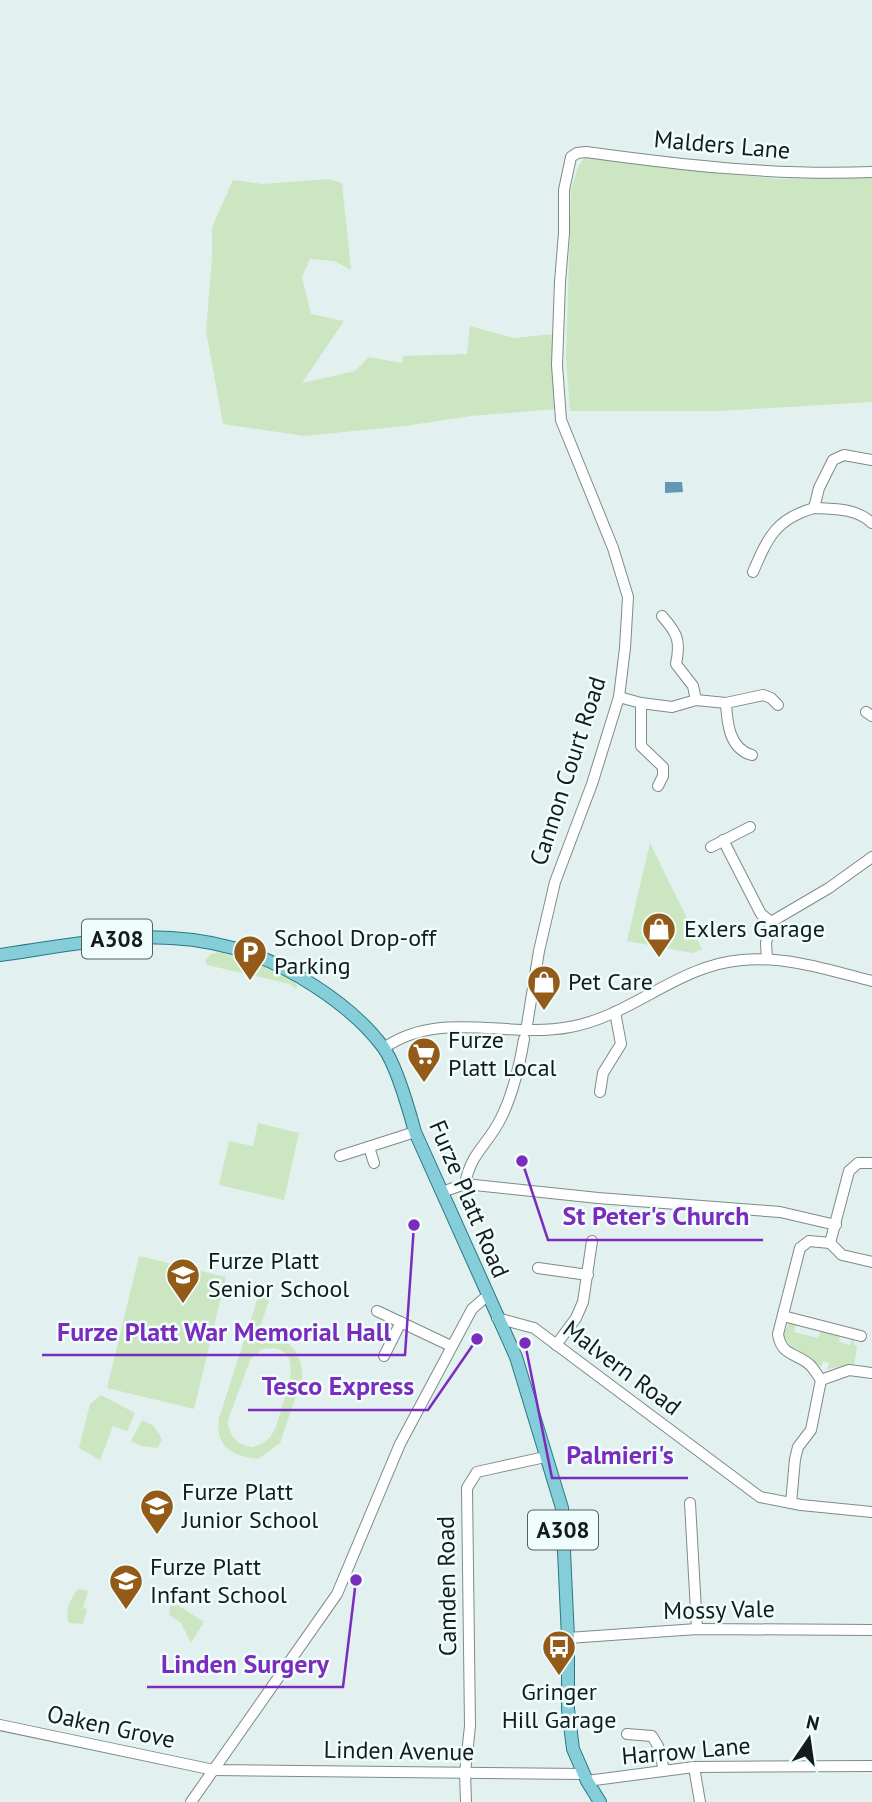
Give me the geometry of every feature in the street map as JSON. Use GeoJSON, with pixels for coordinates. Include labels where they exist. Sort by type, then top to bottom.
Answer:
{"type":"FeatureCollection","features":[{"type":"Feature","properties":{"kind":"main road","name":"Furze Platt Road"},"geometry":{"type":"LineString","coordinates":[[0,955],[129,938],[174,939],[235,948],[281,968],[322,992],[354,1016],[384,1048],[407,1103],[415,1132],[516,1357],[562,1508],[568,1638],[568,1709],[573,1749],[585,1777]]}},
{"type":"Feature","properties":{"kind":"main road","name":"A308"},"geometry":{"type":"LineString","coordinates":[[585,1777],[600,1802]]}},
{"type":"Feature","properties":{"kind":"street","name":"Malders Lane"},"geometry":{"type":"LineString","coordinates":[[571,157],[586,152],[675,164],[786,173],[872,172]]}},
{"type":"Feature","properties":{"kind":"street","name":"Cannon Court Road"},"geometry":{"type":"LineString","coordinates":[[465,1184],[468,1165],[501,1118],[521,1056],[539,951],[555,882],[592,784],[619,697],[625,648],[628,597],[612,548],[561,420],[557,365],[560,282],[564,190],[571,157]]}},
{"type":"Feature","properties":{"kind":"street"},"geometry":{"type":"LineString","coordinates":[[814,508],[819,488],[833,460],[844,455],[872,460]]}},
{"type":"Feature","properties":{"kind":"street"},"geometry":{"type":"LineString","coordinates":[[753,572],[769,538],[794,514],[814,508],[846,510],[863,515],[872,523]]}},
{"type":"Feature","properties":{"kind":"street"},"geometry":{"type":"LineString","coordinates":[[662,616],[677,633],[676,664],[694,686],[696,700]]}},
{"type":"Feature","properties":{"kind":"street"},"geometry":{"type":"LineString","coordinates":[[619,697],[641,704],[672,707],[696,700],[726,703],[763,695],[778,705]]}},
{"type":"Feature","properties":{"kind":"street"},"geometry":{"type":"LineString","coordinates":[[726,703],[727,727],[738,747],[744,753],[752,755]]}},
{"type":"Feature","properties":{"kind":"street"},"geometry":{"type":"LineString","coordinates":[[641,704],[641,746],[663,766],[663,776],[658,786]]}},
{"type":"Feature","properties":{"kind":"street"},"geometry":{"type":"LineString","coordinates":[[711,847],[750,827]]}},
{"type":"Feature","properties":{"kind":"street"},"geometry":{"type":"LineString","coordinates":[[723,840],[761,914],[771,922]]}},
{"type":"Feature","properties":{"kind":"street"},"geometry":{"type":"LineString","coordinates":[[767,959],[766,943],[771,922],[829,888],[872,857]]}},
{"type":"Feature","properties":{"kind":"street"},"geometry":{"type":"LineString","coordinates":[[384,1048],[396,1040],[420,1031],[454,1026],[525,1035],[570,1027],[600,1019],[708,965],[726,961],[767,959],[799,962],[872,981]]}},
{"type":"Feature","properties":{"kind":"street"},"geometry":{"type":"LineString","coordinates":[[600,1092],[603,1073],[621,1044],[614,1012]]}},
{"type":"Feature","properties":{"kind":"street"},"geometry":{"type":"LineString","coordinates":[[340,1156],[415,1132]]}},
{"type":"Feature","properties":{"kind":"street"},"geometry":{"type":"LineString","coordinates":[[369,1147],[374,1163]]}},
{"type":"Feature","properties":{"kind":"street"},"geometry":{"type":"LineString","coordinates":[[830,1243],[849,1171],[858,1163],[872,1163]]}},
{"type":"Feature","properties":{"kind":"street"},"geometry":{"type":"LineString","coordinates":[[442,1192],[465,1184],[793,1214],[836,1225]]}},
{"type":"Feature","properties":{"kind":"street"},"geometry":{"type":"LineString","coordinates":[[556,1345],[576,1318],[583,1302],[592,1241]]}},
{"type":"Feature","properties":{"kind":"street"},"geometry":{"type":"LineString","coordinates":[[791,1503],[795,1459],[798,1447],[811,1430],[821,1380],[809,1364],[785,1352],[779,1342],[778,1334],[800,1248],[808,1241],[830,1243],[842,1255],[872,1262]]}},
{"type":"Feature","properties":{"kind":"street"},"geometry":{"type":"LineString","coordinates":[[538,1268],[588,1275]]}},
{"type":"Feature","properties":{"kind":"street"},"geometry":{"type":"LineString","coordinates":[[191,1802],[337,1594],[400,1444],[472,1309],[488,1296]]}},
{"type":"Feature","properties":{"kind":"street"},"geometry":{"type":"LineString","coordinates":[[377,1311],[451,1346]]}},
{"type":"Feature","properties":{"kind":"street"},"geometry":{"type":"LineString","coordinates":[[783,1317],[861,1336]]}},
{"type":"Feature","properties":{"kind":"street","name":"Malvern Road"},"geometry":{"type":"LineString","coordinates":[[497,1318],[534,1328],[760,1497],[872,1512]]}},
{"type":"Feature","properties":{"kind":"street"},"geometry":{"type":"LineString","coordinates":[[384,1356],[401,1322]]}},
{"type":"Feature","properties":{"kind":"street"},"geometry":{"type":"LineString","coordinates":[[821,1380],[849,1370],[872,1373]]}},
{"type":"Feature","properties":{"kind":"street","name":"Camden Road"},"geometry":{"type":"LineString","coordinates":[[466,1802],[465,1773],[470,1726],[467,1488],[477,1472],[545,1457]]}},
{"type":"Feature","properties":{"kind":"street"},"geometry":{"type":"LineString","coordinates":[[690,1503],[697,1629]]}},
{"type":"Feature","properties":{"kind":"street","name":"Mossy Vale"},"geometry":{"type":"LineString","coordinates":[[568,1638],[697,1629],[872,1630]]}},
{"type":"Feature","properties":{"kind":"street","name":"Oaken Grove"},"geometry":{"type":"LineString","coordinates":[[0,1725],[214,1770]]}},
{"type":"Feature","properties":{"kind":"street"},"geometry":{"type":"LineString","coordinates":[[627,1734],[652,1736],[658,1746],[664,1770]]}},
{"type":"Feature","properties":{"kind":"street"},"geometry":{"type":"LineString","coordinates":[[694,1766],[700,1802]]}},
{"type":"Feature","properties":{"kind":"street","name":"Harrow Lane"},"geometry":{"type":"LineString","coordinates":[[585,1777],[694,1766],[872,1766]]}},
{"type":"Feature","properties":{"kind":"street","name":"Linden Avenue"},"geometry":{"type":"LineString","coordinates":[[214,1770],[585,1777]]}},
{"type":"Feature","properties":{"kind":"green space"},"geometry":{"type":"Polygon","coordinates":[[[585,157],[778,179],[872,177],[872,402],[717,411],[570,411],[566,359],[571,190],[578,167],[585,157]]]}},
{"type":"Feature","properties":{"kind":"green space"},"geometry":{"type":"Polygon","coordinates":[[[328,179],[342,183],[351,270],[334,261],[310,259],[302,277],[311,314],[344,321],[302,383],[355,371],[369,357],[402,363],[403,356],[467,354],[470,326],[514,338],[553,334],[556,409],[304,436],[223,424],[206,331],[212,227],[233,180],[263,184],[328,179]]]}},
{"type":"Feature","properties":{"kind":"green space"},"geometry":{"type":"Polygon","coordinates":[[[650,843],[702,949],[693,953],[627,941],[650,843]]]}},
{"type":"Feature","properties":{"kind":"green space"},"geometry":{"type":"Polygon","coordinates":[[[218,952],[251,961],[294,980],[297,987],[296,989],[290,984],[207,965],[205,960],[218,952]]]}},
{"type":"Feature","properties":{"kind":"green space"},"geometry":{"type":"Polygon","coordinates":[[[258,1123],[299,1133],[284,1200],[219,1185],[229,1141],[253,1146],[258,1123]]]}},
{"type":"Feature","properties":{"kind":"green space"},"geometry":{"type":"Polygon","coordinates":[[[139,1256],[226,1277],[194,1409],[107,1388],[139,1256]]]}},
{"type":"Feature","properties":{"kind":"green space"},"geometry":{"type":"Polygon","coordinates":[[[260,1291],[271,1294],[256,1340],[275,1339],[290,1345],[299,1358],[302,1378],[280,1443],[258,1459],[240,1455],[223,1443],[218,1428],[260,1291]],[[262,1349],[250,1360],[228,1420],[231,1434],[246,1446],[254,1447],[266,1441],[278,1422],[291,1367],[284,1352],[262,1349]]]}},
{"type":"Feature","properties":{"kind":"green space"},"geometry":{"type":"Polygon","coordinates":[[[789,1322],[796,1324],[794,1332],[818,1338],[821,1331],[840,1335],[839,1342],[850,1345],[852,1339],[857,1348],[854,1364],[827,1369],[829,1363],[823,1361],[821,1367],[783,1336],[789,1322]]]}},
{"type":"Feature","properties":{"kind":"green space"},"geometry":{"type":"Polygon","coordinates":[[[101,1395],[135,1413],[127,1431],[113,1426],[100,1460],[79,1448],[90,1404],[101,1395]]]}},
{"type":"Feature","properties":{"kind":"green space"},"geometry":{"type":"Polygon","coordinates":[[[142,1420],[154,1426],[162,1439],[158,1448],[141,1446],[131,1441],[142,1420]]]}},
{"type":"Feature","properties":{"kind":"green space"},"geometry":{"type":"Polygon","coordinates":[[[78,1589],[88,1591],[83,1608],[87,1609],[83,1624],[69,1623],[67,1614],[78,1589]]]}},
{"type":"Feature","properties":{"kind":"green space"},"geometry":{"type":"Polygon","coordinates":[[[171,1601],[204,1622],[191,1643],[181,1623],[169,1615],[171,1601]]]}},
{"type":"Feature","properties":{"kind":"water"},"geometry":{"type":"Polygon","coordinates":[[[665,482],[682,482],[683,492],[665,493],[665,482]]]}},
{"type":"Feature","properties":{"kind":"place","name":"Exlers Garage"},"geometry":{"type":"Point","coordinates":[659,959]}},
{"type":"Feature","properties":{"kind":"place","name":"School Drop-off Parking"},"geometry":{"type":"Point","coordinates":[250,982]}},
{"type":"Feature","properties":{"kind":"place","name":"Pet Care"},"geometry":{"type":"Point","coordinates":[544,1012]}},
{"type":"Feature","properties":{"kind":"place","name":"Furze Platt Local"},"geometry":{"type":"Point","coordinates":[424,1084]}},
{"type":"Feature","properties":{"kind":"place","name":"St Peter's Church"},"geometry":{"type":"Point","coordinates":[522,1161]}},
{"type":"Feature","properties":{"kind":"place","name":"Furze Platt War Memorial Hall"},"geometry":{"type":"Point","coordinates":[414,1225]}},
{"type":"Feature","properties":{"kind":"place","name":"Furze Platt Senior School"},"geometry":{"type":"Point","coordinates":[183,1305]}},
{"type":"Feature","properties":{"kind":"place","name":"Tesco Express"},"geometry":{"type":"Point","coordinates":[477,1339]}},
{"type":"Feature","properties":{"kind":"place","name":"Palmieri's"},"geometry":{"type":"Point","coordinates":[525,1343]}},
{"type":"Feature","properties":{"kind":"place","name":"Furze Platt Junior School"},"geometry":{"type":"Point","coordinates":[157,1536]}},
{"type":"Feature","properties":{"kind":"place","name":"Linden Surgery"},"geometry":{"type":"Point","coordinates":[356,1580]}},
{"type":"Feature","properties":{"kind":"place","name":"Furze Platt Infant School"},"geometry":{"type":"Point","coordinates":[126,1611]}},
{"type":"Feature","properties":{"kind":"place","name":"Gringer Hill Garage"},"geometry":{"type":"Point","coordinates":[559,1677]}}]}
